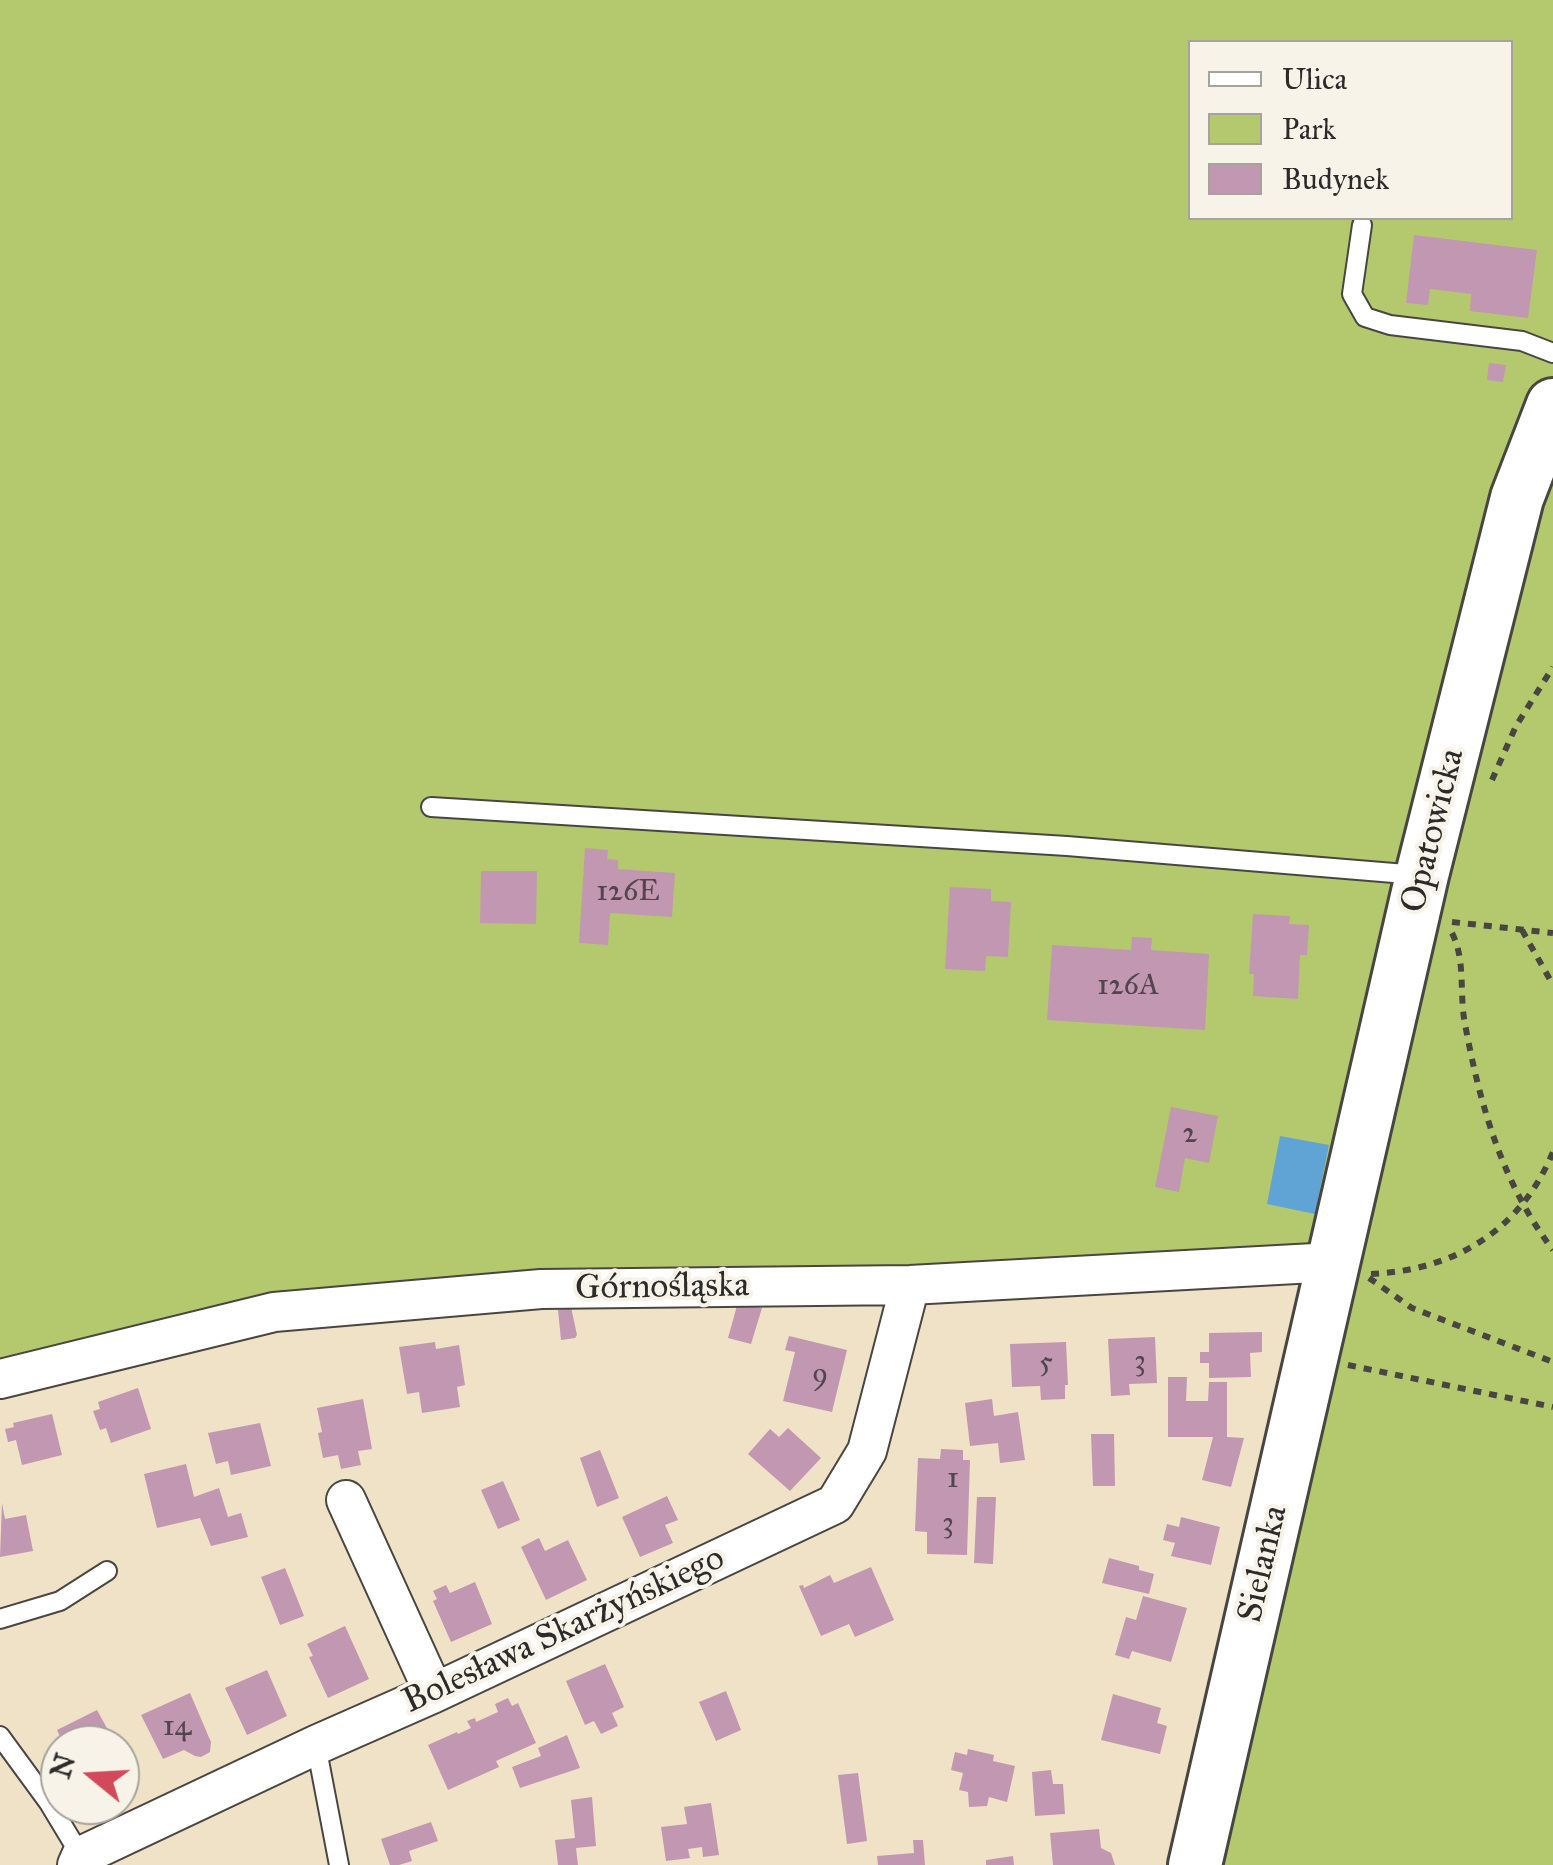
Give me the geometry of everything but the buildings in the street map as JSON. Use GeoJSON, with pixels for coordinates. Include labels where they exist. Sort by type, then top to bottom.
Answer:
{"type":"FeatureCollection","features":[{"type":"Feature","properties":{"kind":"street","name":"Opatowicka"},"geometry":{"type":"LineString","coordinates":[[1333,1262],[1422,875],[1516,498],[1553,405]]}},
{"type":"Feature","properties":{"kind":"street","name":"Górnośląska"},"geometry":{"type":"LineString","coordinates":[[0,1379],[274,1312],[541,1289],[910,1284],[1333,1262]]}},
{"type":"Feature","properties":{"kind":"street","name":"Sielanka"},"geometry":{"type":"LineString","coordinates":[[1195,1865],[1333,1262]]}},
{"type":"Feature","properties":{"kind":"street","name":"Bolesława Skarżyńskiego"},"geometry":{"type":"LineString","coordinates":[[79,1860],[835,1504],[866,1452],[910,1284]]}},
{"type":"Feature","properties":{"kind":"street"},"geometry":{"type":"LineString","coordinates":[[346,1500],[434,1693]]}},
{"type":"Feature","properties":{"kind":"lane"},"geometry":{"type":"LineString","coordinates":[[1362,225],[1352,294],[1365,317],[1390,325],[1522,342],[1553,353]]}},
{"type":"Feature","properties":{"kind":"lane"},"geometry":{"type":"LineString","coordinates":[[431,807],[1067,846],[1422,875]]}},
{"type":"Feature","properties":{"kind":"lane"},"geometry":{"type":"LineString","coordinates":[[0,1619],[60,1601],[107,1571]]}},
{"type":"Feature","properties":{"kind":"lane"},"geometry":{"type":"LineString","coordinates":[[0,1736],[49,1803],[79,1860]]}},
{"type":"Feature","properties":{"kind":"lane"},"geometry":{"type":"LineString","coordinates":[[316,1746],[339,1865]]}},
{"type":"Feature","properties":{"kind":"path"},"geometry":{"type":"LineString","coordinates":[[1491,783],[1516,726],[1553,667]]}},
{"type":"Feature","properties":{"kind":"path"},"geometry":{"type":"LineString","coordinates":[[1553,933],[1446,921],[1458,946],[1464,1019],[1495,1148],[1514,1190],[1553,1250]]}},
{"type":"Feature","properties":{"kind":"path"},"geometry":{"type":"LineString","coordinates":[[1522,930],[1553,984]]}},
{"type":"Feature","properties":{"kind":"path"},"geometry":{"type":"LineString","coordinates":[[1553,1152],[1523,1204],[1478,1244],[1403,1273],[1365,1275],[1412,1308],[1553,1362]]}},
{"type":"Feature","properties":{"kind":"path"},"geometry":{"type":"LineString","coordinates":[[1312,1357],[1553,1407]]}},
{"type":"Feature","properties":{"kind":"green space"},"geometry":{"type":"Polygon","coordinates":[[[0,0],[1553,0],[1553,1865],[1214,1865],[1353,1272],[345,1312],[0,1388],[0,0]]]}},
{"type":"Feature","properties":{"kind":"water"},"geometry":{"type":"Polygon","coordinates":[[[1280,1136],[1329,1145],[1315,1214],[1267,1204],[1280,1136]]]}}]}
